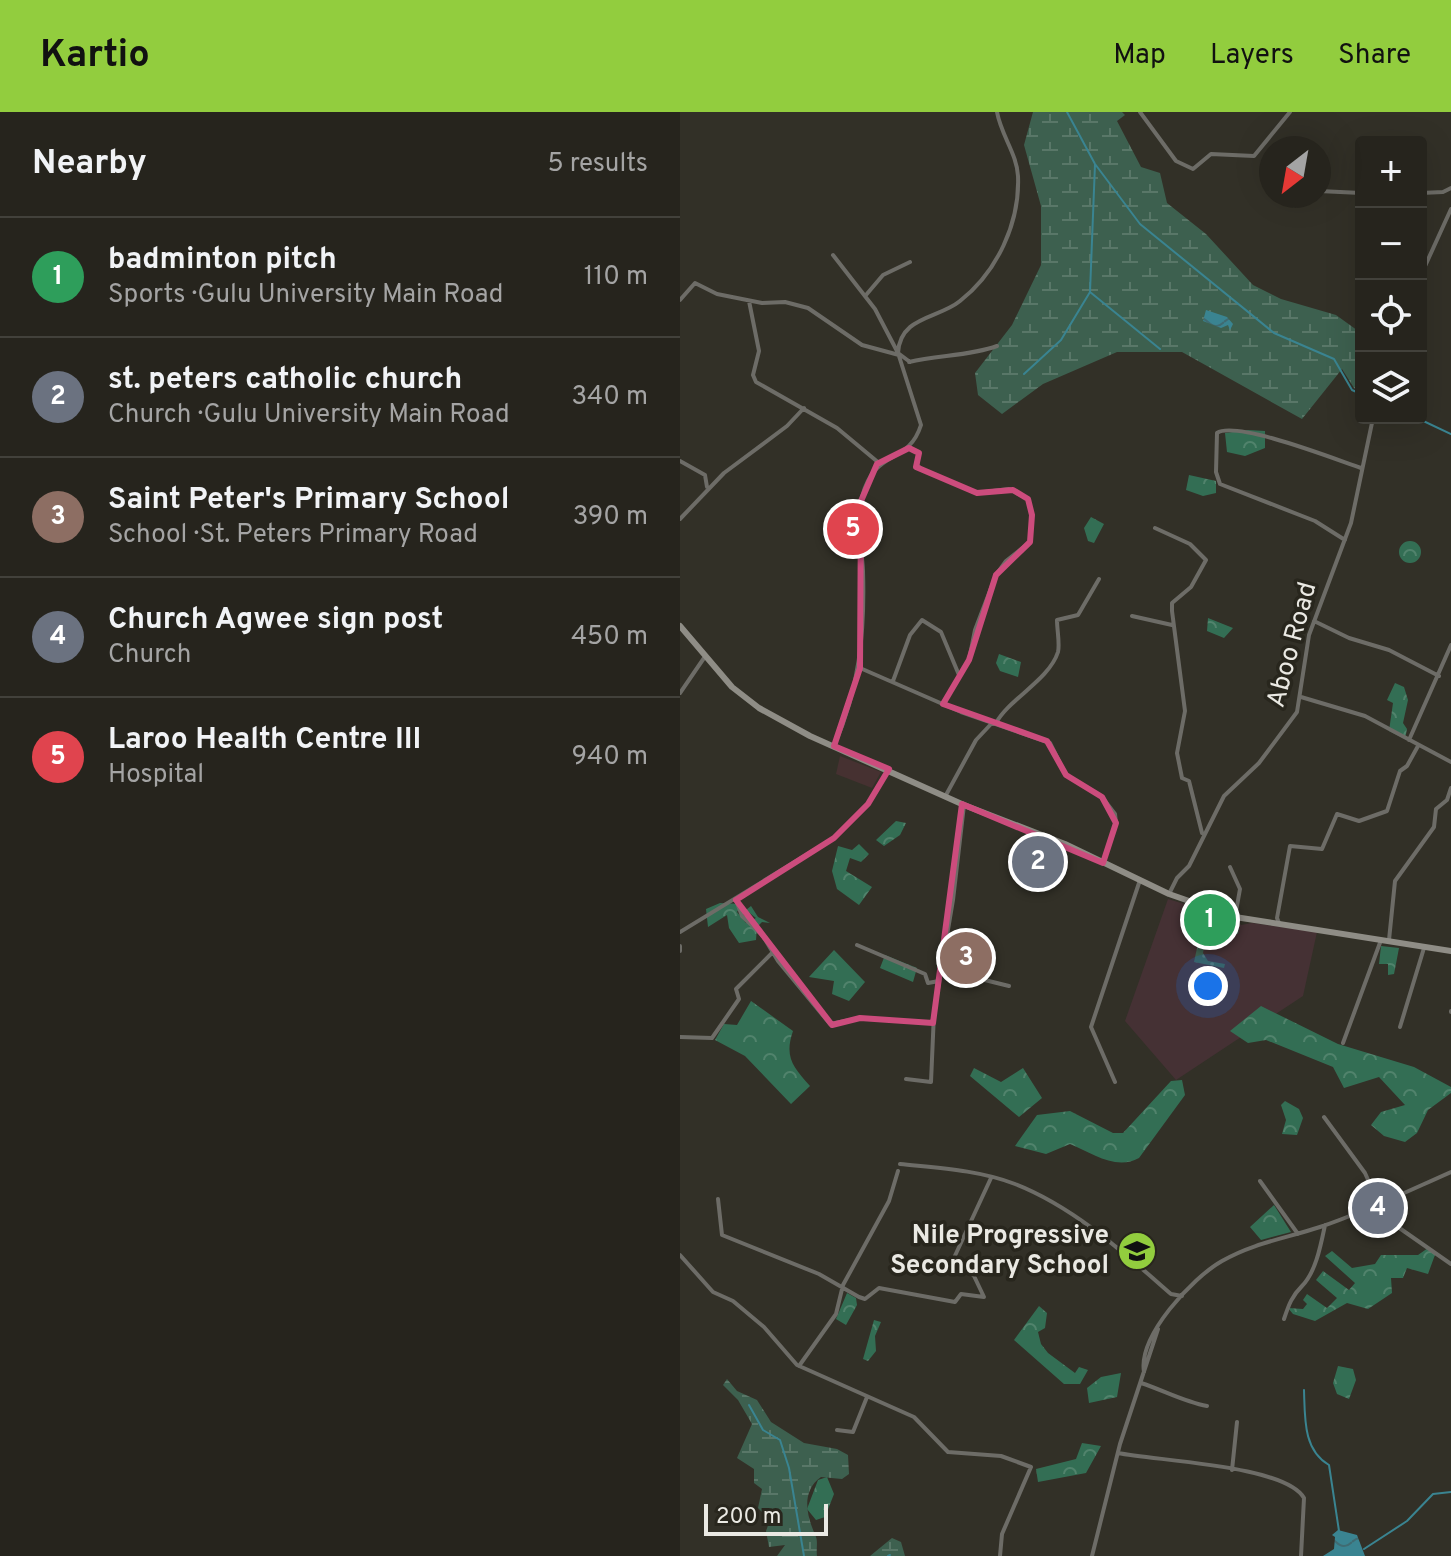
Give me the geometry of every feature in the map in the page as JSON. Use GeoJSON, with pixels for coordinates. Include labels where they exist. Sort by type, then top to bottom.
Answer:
{"type":"FeatureCollection","features":[{"type":"Feature","properties":{"kind":"street"},"geometry":{"type":"LineString","coordinates":[[898,354],[903,335],[914,324],[958,302],[987,274],[1013,223],[1018,175],[997,112]]}},
{"type":"Feature","properties":{"kind":"street"},"geometry":{"type":"LineString","coordinates":[[1140,112],[1176,161],[1186,168],[1197,168],[1211,154],[1249,158],[1259,152]]}},
{"type":"Feature","properties":{"kind":"street"},"geometry":{"type":"LineString","coordinates":[[1272,136],[1290,112]]}},
{"type":"Feature","properties":{"kind":"street"},"geometry":{"type":"LineString","coordinates":[[1427,193],[1451,188]]}},
{"type":"Feature","properties":{"kind":"street"},"geometry":{"type":"LineString","coordinates":[[1331,192],[1355,193]]}},
{"type":"Feature","properties":{"kind":"street"},"geometry":{"type":"LineString","coordinates":[[1427,262],[1451,209]]}},
{"type":"Feature","properties":{"kind":"street"},"geometry":{"type":"LineString","coordinates":[[833,255],[866,295],[903,363],[921,419],[909,448],[879,463],[861,501],[864,589],[860,668],[851,709],[834,746]]}},
{"type":"Feature","properties":{"kind":"street"},"geometry":{"type":"LineString","coordinates":[[866,295],[883,275],[910,262]]}},
{"type":"Feature","properties":{"kind":"street"},"geometry":{"type":"LineString","coordinates":[[680,300],[695,283],[717,294],[749,301],[785,302],[808,308],[862,345],[898,354],[910,362]]}},
{"type":"Feature","properties":{"kind":"street"},"geometry":{"type":"LineString","coordinates":[[749,301],[759,351],[754,380],[837,428],[879,463]]}},
{"type":"Feature","properties":{"kind":"street"},"geometry":{"type":"LineString","coordinates":[[881,351],[891,344]]}},
{"type":"Feature","properties":{"kind":"street"},"geometry":{"type":"LineString","coordinates":[[903,363],[942,354],[982,352],[997,346]]}},
{"type":"Feature","properties":{"kind":"street"},"geometry":{"type":"LineString","coordinates":[[680,519],[707,489],[787,426],[804,408]]}},
{"type":"Feature","properties":{"kind":"street","name":"Aboo Road"},"geometry":{"type":"LineString","coordinates":[[1169,894],[1177,878],[1189,866],[1224,796],[1259,763],[1288,728],[1301,697],[1313,620],[1345,540],[1372,424]]}},
{"type":"Feature","properties":{"kind":"street"},"geometry":{"type":"LineString","coordinates":[[1345,540],[1315,521],[1220,484],[1216,472],[1217,433],[1230,428],[1362,469]]}},
{"type":"Feature","properties":{"kind":"street"},"geometry":{"type":"LineString","coordinates":[[909,448],[919,453],[917,465],[921,469],[976,493],[1010,489],[1029,502],[1030,542],[1006,561],[996,575],[975,630],[969,660],[943,704]]}},
{"type":"Feature","properties":{"kind":"street"},"geometry":{"type":"LineString","coordinates":[[680,461],[707,477],[707,489]]}},
{"type":"Feature","properties":{"kind":"street"},"geometry":{"type":"LineString","coordinates":[[1155,528],[1190,544],[1206,560],[1191,587],[1172,603],[1172,625],[1185,711],[1177,753],[1182,778],[1189,781],[1203,835]]}},
{"type":"Feature","properties":{"kind":"street"},"geometry":{"type":"LineString","coordinates":[[946,795],[976,740],[1030,690],[1054,658],[1059,649],[1057,620],[1078,615],[1099,579]]}},
{"type":"Feature","properties":{"kind":"street"},"geometry":{"type":"LineString","coordinates":[[1132,616],[1172,625]]}},
{"type":"Feature","properties":{"kind":"street"},"geometry":{"type":"LineString","coordinates":[[893,681],[910,635],[922,620],[941,632],[960,675]]}},
{"type":"Feature","properties":{"kind":"street"},"geometry":{"type":"LineString","coordinates":[[1313,620],[1349,638],[1389,650],[1439,676]]}},
{"type":"Feature","properties":{"kind":"street"},"geometry":{"type":"LineString","coordinates":[[680,626],[704,658],[759,708],[964,805],[1009,819],[1169,894],[1235,917],[1451,951]]}},
{"type":"Feature","properties":{"kind":"street"},"geometry":{"type":"LineString","coordinates":[[1409,740],[1451,645]]}},
{"type":"Feature","properties":{"kind":"street"},"geometry":{"type":"LineString","coordinates":[[680,693],[704,658]]}},
{"type":"Feature","properties":{"kind":"street"},"geometry":{"type":"LineString","coordinates":[[860,668],[943,704],[1050,743],[1066,775],[1102,797],[1112,809],[1116,823],[1103,863]]}},
{"type":"Feature","properties":{"kind":"street"},"geometry":{"type":"LineString","coordinates":[[1301,697],[1365,716],[1451,762]]}},
{"type":"Feature","properties":{"kind":"street"},"geometry":{"type":"LineString","coordinates":[[1280,925],[1277,918],[1290,846],[1322,849],[1337,814],[1359,821],[1387,811],[1400,771],[1407,766],[1418,746]]}},
{"type":"Feature","properties":{"kind":"street"},"geometry":{"type":"LineString","coordinates":[[680,932],[834,838],[868,804],[889,770]]}},
{"type":"Feature","properties":{"kind":"street"},"geometry":{"type":"LineString","coordinates":[[1343,1043],[1385,940],[1395,881],[1434,827],[1436,809],[1447,800],[1451,788]]}},
{"type":"Feature","properties":{"kind":"street"},"geometry":{"type":"LineString","coordinates":[[906,1079],[931,1082],[935,1041],[933,1023],[953,900],[964,805]]}},
{"type":"Feature","properties":{"kind":"street"},"geometry":{"type":"LineString","coordinates":[[1230,867],[1240,889],[1235,917]]}},
{"type":"Feature","properties":{"kind":"street"},"geometry":{"type":"LineString","coordinates":[[1115,1082],[1091,1027],[1140,880]]}},
{"type":"Feature","properties":{"kind":"street"},"geometry":{"type":"LineString","coordinates":[[736,900],[742,916],[832,1025],[860,1018],[933,1023]]}},
{"type":"Feature","properties":{"kind":"street"},"geometry":{"type":"LineString","coordinates":[[857,945],[925,974],[928,983],[939,981]]}},
{"type":"Feature","properties":{"kind":"street"},"geometry":{"type":"LineString","coordinates":[[1400,1027],[1424,948]]}},
{"type":"Feature","properties":{"kind":"street"},"geometry":{"type":"LineString","coordinates":[[680,1037],[712,1038],[739,999],[736,989],[773,952]]}},
{"type":"Feature","properties":{"kind":"street"},"geometry":{"type":"LineString","coordinates":[[940,969],[1009,986]]}},
{"type":"Feature","properties":{"kind":"street"},"geometry":{"type":"LineString","coordinates":[[1324,1117],[1365,1173],[1385,1218],[1451,1264]]}},
{"type":"Feature","properties":{"kind":"street"},"geometry":{"type":"LineString","coordinates":[[900,1164],[1019,1185],[1084,1222],[1171,1294],[1182,1296]]}},
{"type":"Feature","properties":{"kind":"street"},"geometry":{"type":"LineString","coordinates":[[799,1366],[836,1314],[843,1285],[889,1201],[898,1171]]}},
{"type":"Feature","properties":{"kind":"street"},"geometry":{"type":"LineString","coordinates":[[1092,1556],[1118,1453],[1144,1372],[1147,1345],[1182,1296],[1210,1270],[1233,1255],[1325,1225],[1451,1172]]}},
{"type":"Feature","properties":{"kind":"street"},"geometry":{"type":"LineString","coordinates":[[718,1199],[722,1235],[843,1285],[865,1299],[879,1288],[955,1302],[961,1294],[984,1298],[974,1276],[953,1260],[991,1178]]}},
{"type":"Feature","properties":{"kind":"street"},"geometry":{"type":"LineString","coordinates":[[1260,1181],[1298,1234]]}},
{"type":"Feature","properties":{"kind":"street"},"geometry":{"type":"LineString","coordinates":[[1284,1319],[1293,1293],[1303,1285],[1319,1253],[1325,1225]]}},
{"type":"Feature","properties":{"kind":"street"},"geometry":{"type":"LineString","coordinates":[[680,1255],[713,1292],[733,1301],[764,1327],[799,1366],[914,1417],[948,1452],[1001,1456],[1031,1467],[1002,1534],[1000,1556]]}},
{"type":"Feature","properties":{"kind":"street"},"geometry":{"type":"LineString","coordinates":[[1171,1294],[1174,1306]]}},
{"type":"Feature","properties":{"kind":"street"},"geometry":{"type":"LineString","coordinates":[[1141,1383],[1172,1392],[1192,1404],[1207,1406]]}},
{"type":"Feature","properties":{"kind":"street"},"geometry":{"type":"LineString","coordinates":[[837,1430],[847,1434],[853,1432],[867,1397]]}},
{"type":"Feature","properties":{"kind":"street"},"geometry":{"type":"LineString","coordinates":[[1232,1471],[1237,1422]]}},
{"type":"Feature","properties":{"kind":"street"},"geometry":{"type":"LineString","coordinates":[[1118,1453],[1186,1459],[1203,1466],[1273,1477],[1302,1494],[1301,1556]]}},
{"type":"Feature","properties":{"kind":"highlighted area"},"geometry":{"type":"Polygon","coordinates":[[[909,448],[919,453],[916,467],[977,493],[1013,490],[1028,499],[1032,515],[1030,542],[996,575],[969,660],[943,704],[1047,741],[1066,775],[1102,797],[1116,823],[1103,863],[962,804],[933,1023],[860,1018],[832,1025],[736,900],[834,838],[868,804],[889,769],[834,746],[860,668],[861,501],[877,464],[909,448]]]}},
{"type":"Feature","properties":{"kind":"shaded area"},"geometry":{"type":"Polygon","coordinates":[[[840,756],[881,772],[872,788],[836,774],[840,756]]]}},
{"type":"Feature","properties":{"kind":"shaded area"},"geometry":{"type":"Polygon","coordinates":[[[1168,899],[1237,920],[1241,925],[1252,923],[1317,932],[1303,996],[1176,1080],[1125,1021],[1168,899]]]}},
{"type":"Feature","properties":{"kind":"green space"},"geometry":{"type":"Polygon","coordinates":[[[1033,112],[1122,112],[1125,115],[1117,121],[1141,167],[1160,173],[1167,203],[1206,234],[1253,285],[1281,299],[1336,315],[1355,329],[1355,389],[1342,369],[1302,419],[1182,352],[1117,352],[1043,384],[1002,414],[978,395],[975,373],[1012,325],[1041,265],[1041,206],[1024,145],[1033,112]]]}},
{"type":"Feature","properties":{"kind":"green space"},"geometry":{"type":"Polygon","coordinates":[[[1265,431],[1265,448],[1245,456],[1227,452],[1225,433],[1265,431]]]}},
{"type":"Feature","properties":{"kind":"green space"},"geometry":{"type":"Polygon","coordinates":[[[1189,475],[1216,481],[1216,493],[1203,496],[1186,490],[1189,475]]]}},
{"type":"Feature","properties":{"kind":"green space"},"geometry":{"type":"Polygon","coordinates":[[[1091,517],[1104,524],[1094,543],[1088,541],[1084,528],[1091,517]]]}},
{"type":"Feature","properties":{"kind":"green space"},"geometry":{"type":"Polygon","coordinates":[[[1410,541],[1418,544],[1421,552],[1418,560],[1410,563],[1402,560],[1399,552],[1402,544],[1410,541]]]}},
{"type":"Feature","properties":{"kind":"green space"},"geometry":{"type":"Polygon","coordinates":[[[1208,618],[1233,628],[1224,638],[1207,631],[1208,618]]]}},
{"type":"Feature","properties":{"kind":"green space"},"geometry":{"type":"Polygon","coordinates":[[[999,654],[1021,662],[1018,677],[1000,671],[996,663],[999,654]]]}},
{"type":"Feature","properties":{"kind":"green space"},"geometry":{"type":"Polygon","coordinates":[[[1395,683],[1404,687],[1408,700],[1403,723],[1407,729],[1405,739],[1389,731],[1393,703],[1387,700],[1395,683]]]}},
{"type":"Feature","properties":{"kind":"green space"},"geometry":{"type":"Polygon","coordinates":[[[896,821],[906,823],[900,835],[884,846],[876,840],[896,821]]]}},
{"type":"Feature","properties":{"kind":"green space"},"geometry":{"type":"Polygon","coordinates":[[[859,844],[869,854],[861,862],[850,858],[846,871],[872,887],[859,905],[837,889],[832,871],[838,846],[852,850],[859,844]]]}},
{"type":"Feature","properties":{"kind":"green space"},"geometry":{"type":"Polygon","coordinates":[[[720,903],[742,904],[737,912],[746,923],[756,918],[746,910],[751,906],[758,917],[770,923],[762,922],[757,927],[756,940],[739,943],[729,928],[727,915],[708,927],[706,909],[720,903]]]}},
{"type":"Feature","properties":{"kind":"green space"},"geometry":{"type":"Polygon","coordinates":[[[1207,919],[1239,927],[1238,934],[1201,928],[1202,921],[1207,919]]]}},
{"type":"Feature","properties":{"kind":"green space"},"geometry":{"type":"Polygon","coordinates":[[[1200,934],[1212,936],[1211,943],[1205,942],[1203,953],[1208,961],[1225,964],[1224,968],[1194,962],[1200,934]]]}},
{"type":"Feature","properties":{"kind":"green space"},"geometry":{"type":"Polygon","coordinates":[[[1381,946],[1399,948],[1394,974],[1388,975],[1388,964],[1379,964],[1381,946]]]}},
{"type":"Feature","properties":{"kind":"green space"},"geometry":{"type":"Polygon","coordinates":[[[834,950],[865,982],[849,1001],[832,994],[834,981],[809,977],[834,950]]]}},
{"type":"Feature","properties":{"kind":"green space"},"geometry":{"type":"Polygon","coordinates":[[[885,955],[917,968],[913,982],[880,968],[885,955]]]}},
{"type":"Feature","properties":{"kind":"green space"},"geometry":{"type":"Polygon","coordinates":[[[751,1001],[793,1031],[790,1055],[810,1086],[791,1104],[745,1056],[715,1040],[724,1024],[737,1025],[751,1001]]]}},
{"type":"Feature","properties":{"kind":"green space"},"geometry":{"type":"Polygon","coordinates":[[[1261,1006],[1338,1044],[1414,1067],[1451,1087],[1451,1093],[1428,1110],[1417,1133],[1405,1142],[1384,1136],[1371,1125],[1381,1112],[1405,1105],[1379,1077],[1344,1088],[1333,1067],[1266,1040],[1248,1043],[1230,1031],[1261,1006]]]}},
{"type":"Feature","properties":{"kind":"green space"},"geometry":{"type":"Polygon","coordinates":[[[974,1068],[1001,1082],[1023,1068],[1042,1098],[1019,1117],[970,1076],[974,1068]]]}},
{"type":"Feature","properties":{"kind":"green space"},"geometry":{"type":"Polygon","coordinates":[[[1182,1080],[1185,1095],[1139,1158],[1130,1162],[1113,1162],[1070,1144],[1046,1154],[1015,1146],[1037,1115],[1070,1111],[1113,1133],[1123,1133],[1171,1081],[1182,1080]]]}},
{"type":"Feature","properties":{"kind":"green space"},"geometry":{"type":"Polygon","coordinates":[[[1285,1101],[1299,1109],[1303,1118],[1297,1135],[1282,1134],[1286,1120],[1281,1105],[1285,1101]]]}},
{"type":"Feature","properties":{"kind":"green space"},"geometry":{"type":"Polygon","coordinates":[[[1274,1205],[1291,1232],[1261,1240],[1250,1227],[1274,1205]]]}},
{"type":"Feature","properties":{"kind":"green space"},"geometry":{"type":"Polygon","coordinates":[[[1428,1248],[1436,1252],[1428,1274],[1407,1268],[1403,1278],[1391,1278],[1392,1293],[1368,1309],[1347,1303],[1315,1321],[1293,1314],[1288,1308],[1303,1309],[1307,1304],[1303,1300],[1307,1294],[1327,1308],[1337,1298],[1316,1280],[1323,1271],[1349,1290],[1355,1283],[1325,1256],[1332,1251],[1352,1268],[1375,1264],[1381,1255],[1418,1255],[1428,1248]]]}},
{"type":"Feature","properties":{"kind":"green space"},"geometry":{"type":"Polygon","coordinates":[[[847,1293],[856,1298],[857,1305],[846,1325],[836,1319],[847,1293]]]}},
{"type":"Feature","properties":{"kind":"green space"},"geometry":{"type":"Polygon","coordinates":[[[1039,1306],[1047,1313],[1045,1328],[1038,1332],[1041,1344],[1075,1373],[1079,1367],[1088,1370],[1080,1384],[1064,1384],[1014,1340],[1039,1306]]]}},
{"type":"Feature","properties":{"kind":"green space"},"geometry":{"type":"Polygon","coordinates":[[[874,1320],[881,1322],[875,1336],[876,1351],[868,1361],[863,1359],[874,1320]]]}},
{"type":"Feature","properties":{"kind":"green space"},"geometry":{"type":"Polygon","coordinates":[[[1338,1366],[1353,1369],[1356,1380],[1349,1399],[1337,1394],[1333,1383],[1338,1366]]]}},
{"type":"Feature","properties":{"kind":"green space"},"geometry":{"type":"Polygon","coordinates":[[[1121,1373],[1117,1397],[1089,1403],[1087,1388],[1101,1377],[1121,1373]]]}},
{"type":"Feature","properties":{"kind":"green space"},"geometry":{"type":"Polygon","coordinates":[[[727,1379],[737,1391],[757,1400],[771,1422],[804,1443],[837,1449],[848,1455],[849,1474],[842,1479],[821,1477],[810,1490],[807,1505],[817,1539],[817,1556],[777,1556],[785,1545],[769,1547],[766,1531],[770,1520],[758,1508],[762,1489],[754,1483],[754,1469],[737,1458],[752,1424],[738,1400],[723,1385],[727,1379]]]}},
{"type":"Feature","properties":{"kind":"green space"},"geometry":{"type":"Polygon","coordinates":[[[1082,1443],[1101,1446],[1086,1473],[1038,1482],[1036,1469],[1076,1459],[1082,1443]]]}},
{"type":"Feature","properties":{"kind":"green space"},"geometry":{"type":"Polygon","coordinates":[[[827,1477],[834,1494],[825,1517],[816,1520],[807,1509],[818,1480],[827,1477]]]}},
{"type":"Feature","properties":{"kind":"green space"},"geometry":{"type":"Polygon","coordinates":[[[892,1538],[901,1542],[905,1556],[870,1556],[892,1538]]]}},
{"type":"Feature","properties":{"kind":"water"},"geometry":{"type":"Polygon","coordinates":[[[1206,310],[1227,317],[1233,324],[1230,330],[1228,325],[1221,328],[1203,321],[1206,310]]]}},
{"type":"Feature","properties":{"kind":"water"},"geometry":{"type":"Polygon","coordinates":[[[1338,1530],[1357,1535],[1365,1556],[1323,1556],[1334,1549],[1335,1537],[1332,1535],[1338,1530]]]}},
{"type":"Feature","properties":{"kind":"waterway"},"geometry":{"type":"LineString","coordinates":[[1067,112],[1095,164],[1140,224],[1274,333],[1334,359],[1355,391]]}},
{"type":"Feature","properties":{"kind":"waterway"},"geometry":{"type":"LineString","coordinates":[[1095,164],[1090,292],[1160,349]]}},
{"type":"Feature","properties":{"kind":"waterway"},"geometry":{"type":"LineString","coordinates":[[1024,374],[1061,340],[1090,292]]}},
{"type":"Feature","properties":{"kind":"waterway"},"geometry":{"type":"LineString","coordinates":[[1427,423],[1451,434]]}},
{"type":"Feature","properties":{"kind":"waterway"},"geometry":{"type":"LineString","coordinates":[[1304,1390],[1307,1432],[1314,1451],[1329,1465],[1339,1531]]}},
{"type":"Feature","properties":{"kind":"waterway"},"geometry":{"type":"LineString","coordinates":[[749,1405],[763,1430],[780,1440],[789,1468],[804,1556]]}},
{"type":"Feature","properties":{"kind":"waterway"},"geometry":{"type":"LineString","coordinates":[[1364,1549],[1407,1521],[1433,1494],[1451,1492]]}},
{"type":"Feature","properties":{"kind":"place","name":"Laroo Health Centre III"},"geometry":{"type":"Point","coordinates":[853,529]}},
{"type":"Feature","properties":{"kind":"place","name":"st. peters catholic church"},"geometry":{"type":"Point","coordinates":[1038,862]}},
{"type":"Feature","properties":{"kind":"place","name":"badminton pitch"},"geometry":{"type":"Point","coordinates":[1210,920]}},
{"type":"Feature","properties":{"kind":"place","name":"Saint Peter's Primary School"},"geometry":{"type":"Point","coordinates":[966,958]}},
{"type":"Feature","properties":{"kind":"place","name":"Church Agwee sign post"},"geometry":{"type":"Point","coordinates":[1378,1208]}},
{"type":"Feature","properties":{"kind":"place","name":"Nile Progressive Secondary School"},"geometry":{"type":"Point","coordinates":[1137,1251]}}]}
